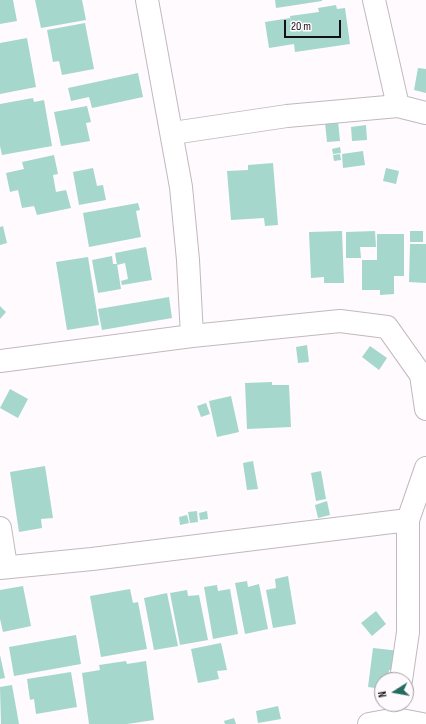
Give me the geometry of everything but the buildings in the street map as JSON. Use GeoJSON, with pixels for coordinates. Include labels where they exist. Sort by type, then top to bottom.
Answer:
{"type":"FeatureCollection","features":[{"type":"Feature","properties":{"kind":"street"},"geometry":{"type":"LineString","coordinates":[[147,0],[181,187],[188,260],[192,336]]}},
{"type":"Feature","properties":{"kind":"street"},"geometry":{"type":"LineString","coordinates":[[374,0],[398,106]]}},
{"type":"Feature","properties":{"kind":"street"},"geometry":{"type":"LineString","coordinates":[[172,134],[286,116],[398,106],[426,113]]}},
{"type":"Feature","properties":{"kind":"street"},"geometry":{"type":"LineString","coordinates":[[0,361],[192,336],[340,321],[387,327],[421,374],[426,409]]}},
{"type":"Feature","properties":{"kind":"street"},"geometry":{"type":"LineString","coordinates":[[402,672],[408,632],[408,520],[426,468]]}},
{"type":"Feature","properties":{"kind":"street"},"geometry":{"type":"LineString","coordinates":[[0,528],[3,567],[92,559],[408,520]]}},
{"type":"Feature","properties":{"kind":"street"},"geometry":{"type":"LineString","coordinates":[[369,724],[395,712]]}},
{"type":"Feature","properties":{"kind":"street"},"geometry":{"type":"LineString","coordinates":[[399,712],[422,724]]}}]}
